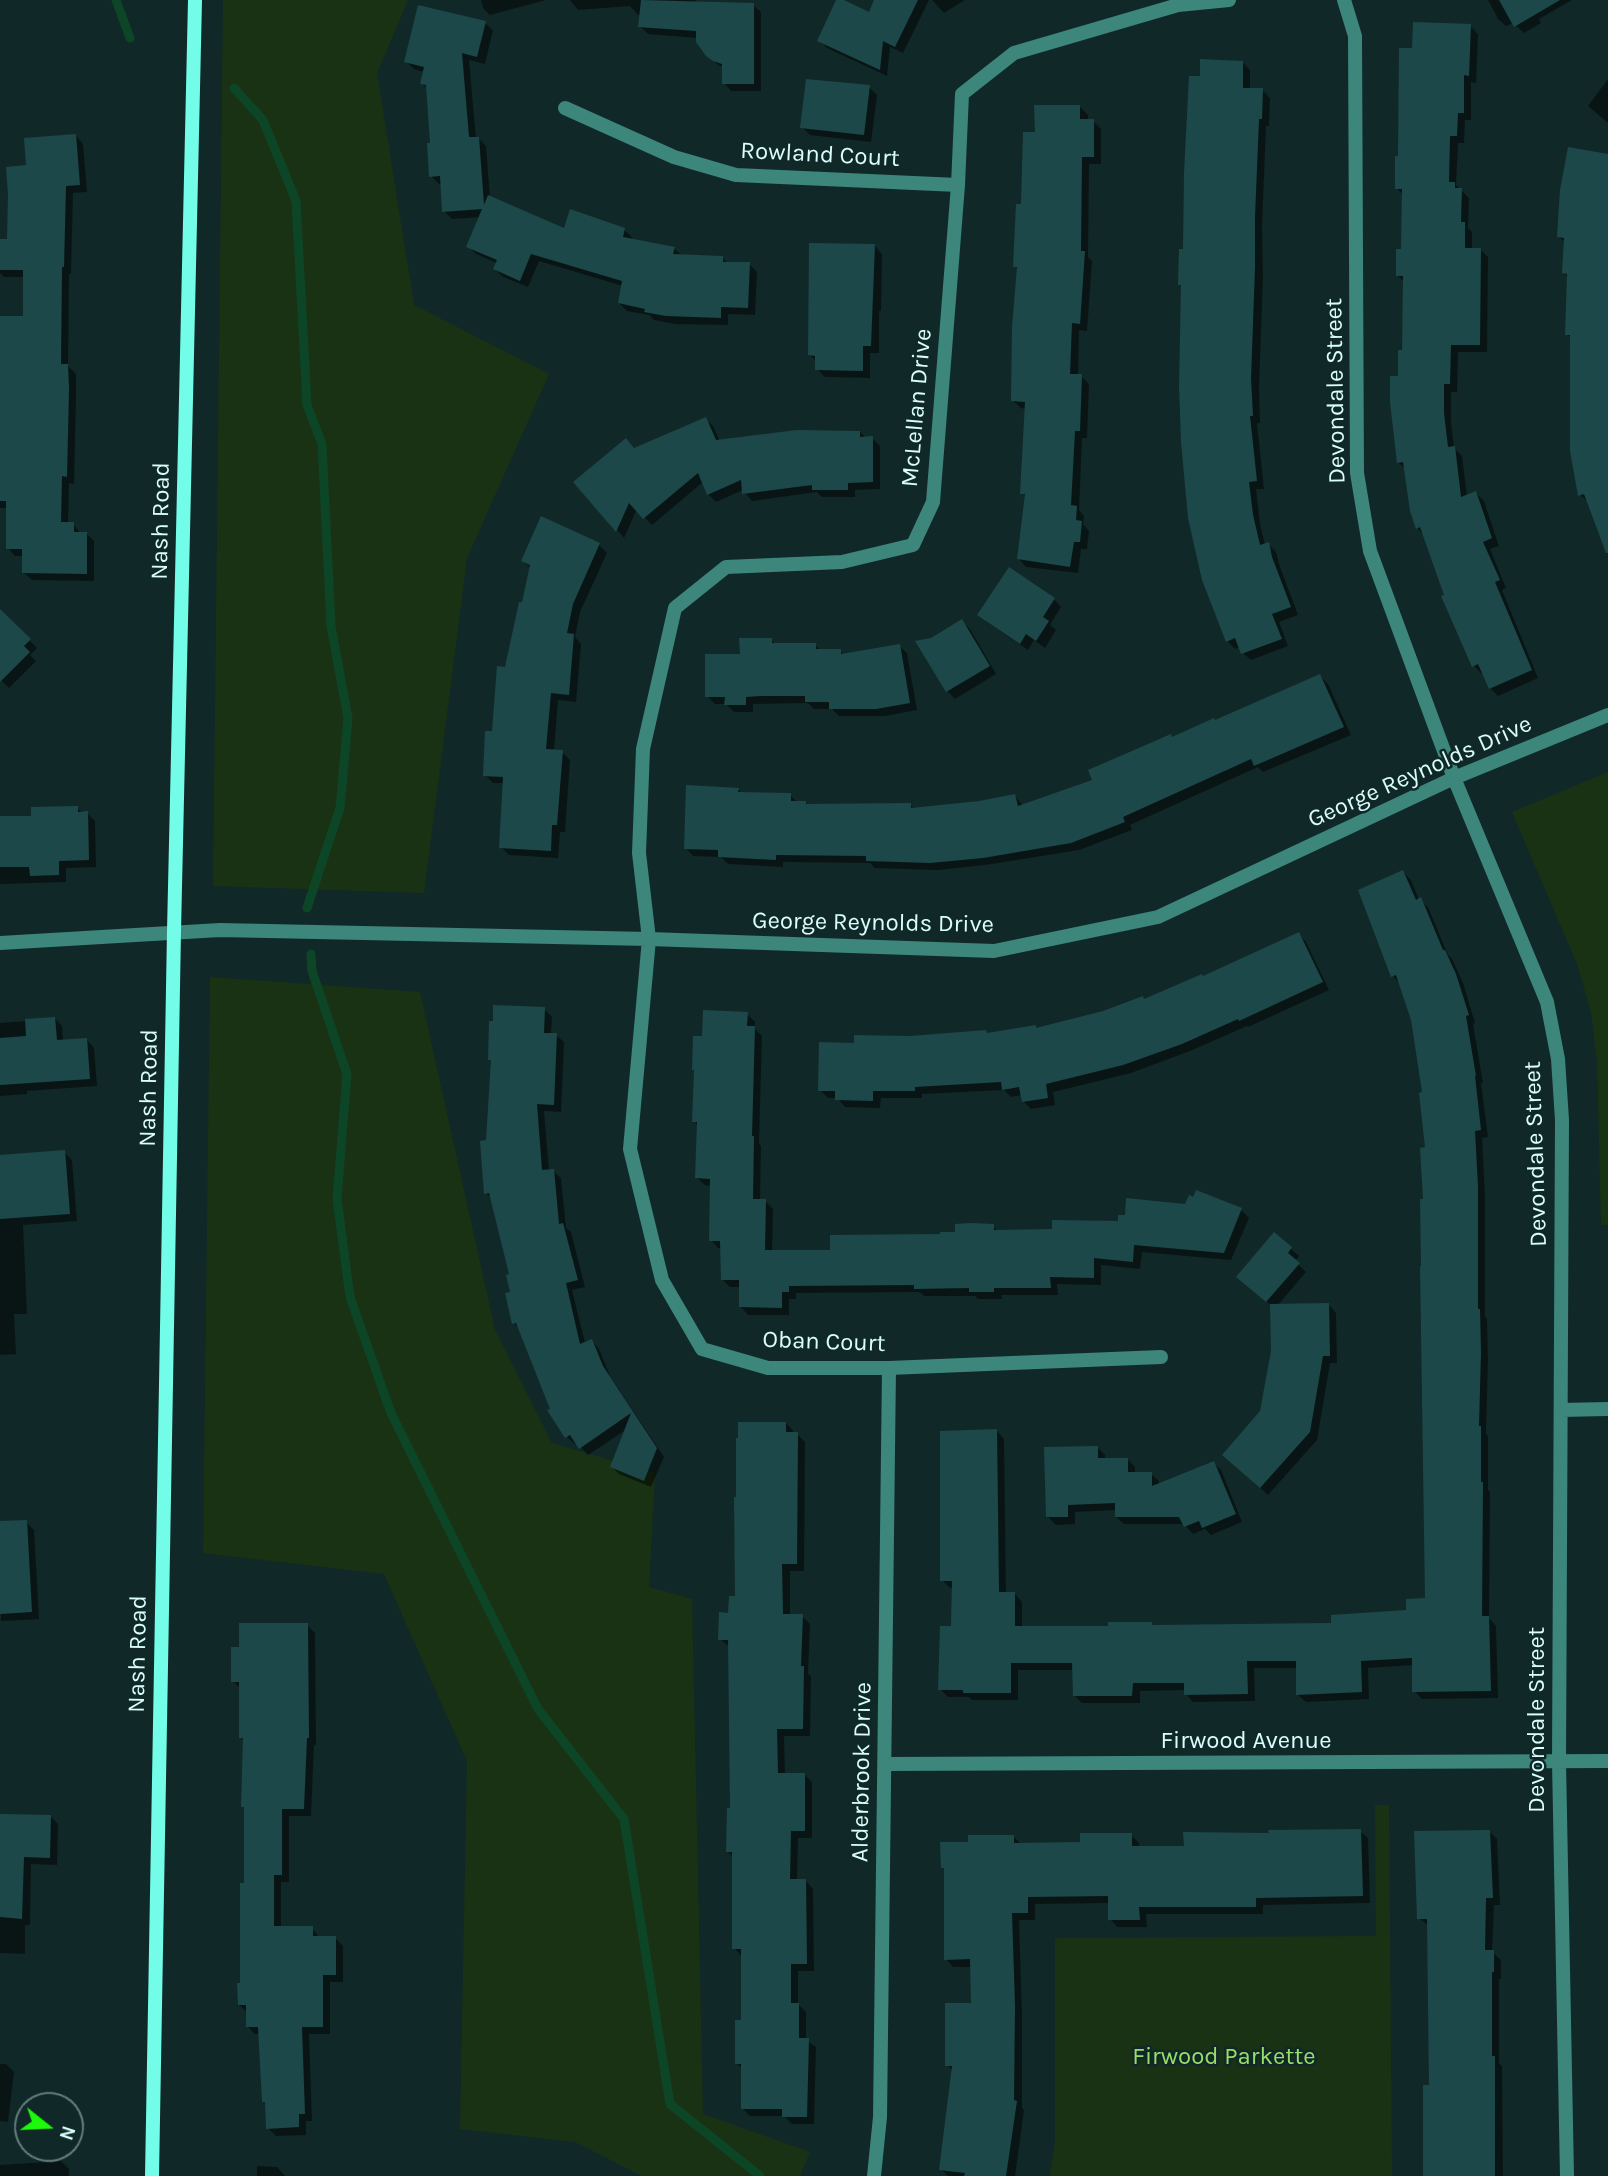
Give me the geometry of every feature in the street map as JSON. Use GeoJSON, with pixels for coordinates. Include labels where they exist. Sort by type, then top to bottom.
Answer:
{"type":"FeatureCollection","features":[{"type":"Feature","properties":{"kind":"street","name":"Nash Road"},"geometry":{"type":"LineString","coordinates":[[152,2176],[174,931],[195,0]]}},
{"type":"Feature","properties":{"kind":"street","name":"McLellan Drive"},"geometry":{"type":"LineString","coordinates":[[649,939],[639,853],[643,749],[674,608],[726,567],[842,562],[913,545],[933,502],[958,185],[962,94],[1014,53],[1178,5],[1229,0]]}},
{"type":"Feature","properties":{"kind":"street","name":"Devondale Street"},"geometry":{"type":"LineString","coordinates":[[1344,0],[1356,36],[1357,473],[1370,551],[1454,778],[1547,1002],[1558,1059],[1562,1120],[1559,1762],[1567,2176]]}},
{"type":"Feature","properties":{"kind":"street","name":"Rowland Court"},"geometry":{"type":"LineString","coordinates":[[565,107],[674,157],[736,175],[958,185]]}},
{"type":"Feature","properties":{"kind":"street","name":"George Reynolds Drive"},"geometry":{"type":"LineString","coordinates":[[0,943],[220,930],[649,939],[994,951],[1158,917],[1454,778],[1608,715]]}},
{"type":"Feature","properties":{"kind":"street","name":"Oban Court"},"geometry":{"type":"LineString","coordinates":[[649,939],[630,1149],[662,1279],[702,1349],[768,1368],[889,1368],[1161,1357]]}},
{"type":"Feature","properties":{"kind":"street","name":"Alderbrook Drive"},"geometry":{"type":"LineString","coordinates":[[874,2176],[880,2117],[889,1368]]}},
{"type":"Feature","properties":{"kind":"street"},"geometry":{"type":"LineString","coordinates":[[1561,1410],[1608,1409]]}},
{"type":"Feature","properties":{"kind":"street","name":"Firwood Avenue"},"geometry":{"type":"LineString","coordinates":[[885,1764],[1608,1761]]}},
{"type":"Feature","properties":{"kind":"green space"},"geometry":{"type":"Polygon","coordinates":[[[223,0],[408,0],[377,73],[414,305],[549,374],[467,558],[424,893],[213,886],[223,0]]]}},
{"type":"Feature","properties":{"kind":"green space"},"geometry":{"type":"Polygon","coordinates":[[[1608,772],[1608,1225],[1601,1225],[1597,1060],[1591,1012],[1577,964],[1512,812],[1608,772]]]}},
{"type":"Feature","properties":{"kind":"green space"},"geometry":{"type":"Polygon","coordinates":[[[210,977],[420,992],[495,1330],[552,1443],[655,1473],[649,1587],[692,1599],[703,2114],[810,2152],[800,2176],[642,2176],[575,2142],[460,2129],[467,1761],[384,1574],[203,1553],[210,977]]]}},
{"type":"Feature","properties":{"kind":"green space","name":"Firwood Parkette"},"geometry":{"type":"Polygon","coordinates":[[[1375,1805],[1389,1805],[1392,2176],[1050,2176],[1055,2142],[1055,1938],[1376,1936],[1375,1805]]]}},
{"type":"Feature","properties":{"kind":"building"},"geometry":{"type":"Polygon","coordinates":[[[641,0],[754,3],[754,84],[722,84],[722,64],[706,56],[696,42],[696,31],[638,27],[641,0]]]}},
{"type":"Feature","properties":{"kind":"building"},"geometry":{"type":"Polygon","coordinates":[[[836,0],[844,0],[869,12],[874,0],[918,0],[895,47],[883,41],[880,70],[817,41],[836,0]]]}},
{"type":"Feature","properties":{"kind":"building"},"geometry":{"type":"Polygon","coordinates":[[[1499,0],[1560,0],[1514,27],[1499,0]]]}},
{"type":"Feature","properties":{"kind":"building"},"geometry":{"type":"Polygon","coordinates":[[[418,5],[486,21],[477,57],[462,53],[469,137],[479,137],[484,205],[488,195],[564,228],[570,209],[625,228],[623,237],[675,247],[673,254],[723,256],[723,262],[750,262],[748,308],[721,307],[721,318],[666,316],[644,312],[645,309],[618,303],[622,281],[531,254],[520,281],[493,269],[497,260],[466,247],[482,209],[442,212],[440,176],[429,177],[427,143],[430,143],[426,85],[420,84],[424,67],[404,62],[418,5]]]}},
{"type":"Feature","properties":{"kind":"building"},"geometry":{"type":"Polygon","coordinates":[[[1413,22],[1471,24],[1469,76],[1464,75],[1464,113],[1458,113],[1457,136],[1450,136],[1449,182],[1455,182],[1455,188],[1462,188],[1461,222],[1465,222],[1465,248],[1481,248],[1480,345],[1451,345],[1450,384],[1444,384],[1444,413],[1448,447],[1455,446],[1461,497],[1476,491],[1492,538],[1483,542],[1500,580],[1495,582],[1532,670],[1489,689],[1478,664],[1472,667],[1441,596],[1444,595],[1420,527],[1416,529],[1410,511],[1403,462],[1397,463],[1390,402],[1390,376],[1398,376],[1398,350],[1402,350],[1403,276],[1396,276],[1396,249],[1401,249],[1402,189],[1395,189],[1399,48],[1412,48],[1413,22]]]}},
{"type":"Feature","properties":{"kind":"building"},"geometry":{"type":"Polygon","coordinates":[[[1200,59],[1243,61],[1243,88],[1263,88],[1255,217],[1251,379],[1253,416],[1250,416],[1257,481],[1249,482],[1260,545],[1269,542],[1291,607],[1272,614],[1282,639],[1241,654],[1235,638],[1226,642],[1202,580],[1188,518],[1181,442],[1179,249],[1183,249],[1189,76],[1200,76],[1200,59]]]}},
{"type":"Feature","properties":{"kind":"building"},"geometry":{"type":"Polygon","coordinates":[[[806,79],[870,85],[864,135],[800,128],[806,79]]]}},
{"type":"Feature","properties":{"kind":"building"},"geometry":{"type":"Polygon","coordinates":[[[1034,105],[1080,105],[1080,119],[1094,119],[1094,157],[1082,157],[1081,251],[1085,251],[1080,324],[1072,323],[1070,374],[1082,374],[1080,431],[1075,431],[1071,505],[1077,506],[1076,520],[1082,521],[1080,542],[1074,542],[1070,567],[1017,559],[1025,494],[1020,494],[1025,402],[1011,401],[1012,327],[1017,267],[1013,267],[1016,204],[1021,204],[1023,132],[1035,132],[1034,105]]]}},
{"type":"Feature","properties":{"kind":"building"},"geometry":{"type":"Polygon","coordinates":[[[76,134],[80,185],[66,186],[62,267],[61,364],[68,364],[69,389],[67,477],[62,476],[61,522],[74,522],[74,532],[87,532],[87,574],[22,573],[22,549],[6,549],[6,501],[0,501],[0,316],[23,316],[23,270],[0,270],[0,239],[7,239],[6,167],[26,165],[24,138],[76,134]]]}},
{"type":"Feature","properties":{"kind":"building"},"geometry":{"type":"Polygon","coordinates":[[[1568,147],[1608,154],[1608,553],[1584,494],[1578,496],[1570,451],[1570,335],[1565,335],[1567,274],[1562,273],[1564,238],[1557,237],[1560,190],[1568,147]]]}},
{"type":"Feature","properties":{"kind":"building"},"geometry":{"type":"Polygon","coordinates":[[[809,243],[875,244],[871,346],[863,346],[863,371],[815,370],[815,356],[808,355],[809,243]]]}},
{"type":"Feature","properties":{"kind":"building"},"geometry":{"type":"Polygon","coordinates":[[[706,417],[716,440],[797,430],[860,431],[860,437],[873,436],[873,482],[848,483],[848,490],[812,490],[812,485],[742,494],[741,480],[707,495],[698,473],[643,519],[629,503],[616,532],[573,482],[626,438],[634,448],[706,417]]]}},
{"type":"Feature","properties":{"kind":"building"},"geometry":{"type":"Polygon","coordinates":[[[541,516],[600,543],[573,604],[567,633],[574,634],[569,695],[551,693],[546,749],[563,750],[557,825],[552,825],[551,851],[499,848],[503,777],[483,776],[485,731],[492,731],[497,666],[505,667],[530,565],[521,561],[541,516]]]}},
{"type":"Feature","properties":{"kind":"building"},"geometry":{"type":"Polygon","coordinates":[[[1009,567],[1055,598],[1043,617],[1049,621],[1036,641],[1026,634],[1020,644],[977,615],[1009,567]]]}},
{"type":"Feature","properties":{"kind":"building"},"geometry":{"type":"Polygon","coordinates":[[[0,609],[31,639],[24,646],[30,652],[0,682],[0,609]]]}},
{"type":"Feature","properties":{"kind":"building"},"geometry":{"type":"Polygon","coordinates":[[[962,619],[990,666],[946,692],[915,641],[931,638],[962,619]]]}},
{"type":"Feature","properties":{"kind":"building"},"geometry":{"type":"Polygon","coordinates":[[[739,638],[772,638],[772,643],[816,643],[816,649],[841,649],[841,654],[900,644],[910,703],[876,709],[829,709],[829,702],[805,702],[805,696],[746,697],[746,705],[724,705],[725,697],[705,697],[705,654],[740,654],[739,638]]]}},
{"type":"Feature","properties":{"kind":"building"},"geometry":{"type":"Polygon","coordinates":[[[1320,674],[1344,727],[1254,766],[1251,759],[1123,817],[1125,822],[1071,843],[983,858],[930,863],[866,861],[866,856],[776,855],[776,860],[718,857],[718,850],[684,849],[686,785],[739,788],[738,792],[791,793],[791,801],[806,801],[806,804],[911,803],[911,808],[979,801],[1015,794],[1018,806],[1092,780],[1088,770],[1171,734],[1172,737],[1214,718],[1215,720],[1320,674]]]}},
{"type":"Feature","properties":{"kind":"building"},"geometry":{"type":"Polygon","coordinates":[[[78,806],[78,812],[88,811],[89,860],[59,861],[59,875],[30,876],[29,867],[0,867],[0,816],[31,816],[31,807],[78,806]]]}},
{"type":"Feature","properties":{"kind":"building"},"geometry":{"type":"Polygon","coordinates":[[[1403,870],[1416,900],[1421,897],[1456,974],[1469,1015],[1466,1016],[1476,1076],[1481,1130],[1475,1131],[1481,1352],[1479,1426],[1483,1482],[1482,1616],[1489,1616],[1491,1691],[1412,1692],[1412,1658],[1361,1661],[1362,1692],[1296,1695],[1296,1661],[1247,1661],[1248,1694],[1184,1695],[1184,1683],[1133,1683],[1132,1696],[1073,1696],[1072,1663],[1011,1663],[1011,1693],[938,1690],[940,1626],[951,1626],[952,1581],[940,1581],[940,1431],[997,1429],[999,1592],[1015,1592],[1015,1626],[1108,1626],[1108,1622],[1152,1622],[1152,1625],[1331,1623],[1331,1615],[1406,1610],[1406,1599],[1425,1598],[1420,1266],[1420,1199],[1423,1199],[1420,1148],[1425,1147],[1419,1093],[1422,1092],[1411,1020],[1396,975],[1391,977],[1358,890],[1403,870]]]}},
{"type":"Feature","properties":{"kind":"building"},"geometry":{"type":"Polygon","coordinates":[[[1299,932],[1323,982],[1182,1044],[1123,1065],[1046,1084],[1048,1098],[1022,1102],[1019,1087],[1002,1090],[1001,1082],[915,1087],[915,1091],[873,1091],[873,1101],[835,1100],[835,1091],[818,1091],[819,1042],[854,1043],[854,1035],[910,1036],[986,1030],[987,1033],[1036,1025],[1036,1028],[1103,1011],[1143,996],[1144,999],[1202,974],[1203,976],[1299,932]]]}},
{"type":"Feature","properties":{"kind":"building"},"geometry":{"type":"Polygon","coordinates":[[[493,1005],[545,1007],[544,1033],[557,1033],[554,1105],[537,1104],[542,1170],[554,1169],[559,1224],[563,1223],[578,1280],[566,1283],[580,1344],[592,1339],[603,1366],[657,1448],[644,1481],[610,1467],[631,1413],[579,1449],[570,1435],[565,1438],[547,1410],[550,1409],[516,1323],[512,1324],[505,1293],[510,1292],[506,1275],[509,1274],[489,1193],[484,1194],[480,1141],[486,1140],[491,1060],[488,1060],[489,1021],[493,1021],[493,1005]]]}},
{"type":"Feature","properties":{"kind":"building"},"geometry":{"type":"Polygon","coordinates":[[[703,1010],[748,1012],[747,1026],[755,1026],[753,1199],[766,1199],[765,1250],[830,1250],[830,1235],[940,1234],[955,1232],[955,1224],[994,1224],[994,1230],[1052,1229],[1052,1220],[1118,1221],[1118,1215],[1125,1215],[1126,1198],[1185,1204],[1189,1195],[1193,1197],[1196,1190],[1242,1208],[1224,1253],[1134,1245],[1133,1262],[1094,1258],[1094,1278],[1050,1277],[1051,1288],[994,1288],[994,1292],[969,1292],[969,1288],[914,1289],[914,1285],[789,1286],[789,1292],[782,1292],[782,1308],[739,1307],[739,1280],[721,1280],[720,1241],[709,1241],[710,1179],[695,1178],[697,1122],[692,1122],[693,1036],[702,1036],[703,1010]]]}},
{"type":"Feature","properties":{"kind":"building"},"geometry":{"type":"Polygon","coordinates":[[[55,1017],[57,1040],[87,1038],[90,1079],[0,1085],[0,1038],[26,1036],[25,1019],[55,1017]]]}},
{"type":"Feature","properties":{"kind":"building"},"geometry":{"type":"Polygon","coordinates":[[[65,1150],[70,1214],[0,1219],[0,1155],[65,1150]]]}},
{"type":"Feature","properties":{"kind":"building"},"geometry":{"type":"Polygon","coordinates":[[[1274,1232],[1292,1247],[1288,1253],[1300,1263],[1266,1302],[1236,1277],[1274,1232]]]}},
{"type":"Feature","properties":{"kind":"building"},"geometry":{"type":"Polygon","coordinates":[[[1329,1303],[1330,1356],[1323,1356],[1310,1432],[1260,1488],[1222,1455],[1260,1411],[1271,1351],[1270,1304],[1329,1303]]]}},
{"type":"Feature","properties":{"kind":"building"},"geometry":{"type":"Polygon","coordinates":[[[738,1422],[786,1422],[786,1432],[798,1432],[797,1564],[782,1564],[783,1614],[803,1614],[803,1729],[777,1729],[778,1773],[805,1773],[805,1831],[791,1831],[790,1879],[806,1879],[807,1964],[791,1964],[791,2003],[799,2003],[799,2038],[809,2038],[807,2117],[782,2117],[782,2109],[741,2109],[741,2064],[735,2064],[735,2020],[741,2020],[741,1949],[732,1949],[732,1852],[726,1852],[727,1808],[730,1808],[728,1640],[718,1640],[719,1612],[728,1613],[729,1596],[735,1596],[734,1497],[738,1422]]]}},
{"type":"Feature","properties":{"kind":"building"},"geometry":{"type":"Polygon","coordinates":[[[1098,1446],[1098,1458],[1128,1458],[1128,1472],[1152,1472],[1152,1486],[1214,1461],[1236,1514],[1202,1528],[1199,1521],[1184,1527],[1179,1517],[1115,1517],[1115,1503],[1068,1505],[1068,1517],[1046,1517],[1044,1447],[1098,1446]]]}},
{"type":"Feature","properties":{"kind":"building"},"geometry":{"type":"Polygon","coordinates":[[[27,1520],[32,1612],[0,1614],[0,1521],[27,1520]]]}},
{"type":"Feature","properties":{"kind":"building"},"geometry":{"type":"Polygon","coordinates":[[[239,1623],[308,1623],[309,1738],[304,1809],[282,1809],[282,1875],[274,1875],[274,1926],[313,1926],[313,1936],[336,1936],[336,1975],[323,1975],[323,2027],[302,2027],[305,2114],[299,2114],[299,2127],[266,2129],[258,2027],[246,2027],[246,2005],[238,2005],[240,1883],[244,1883],[244,1807],[241,1807],[243,1738],[239,1738],[239,1682],[231,1682],[231,1647],[239,1647],[239,1623]]]}},
{"type":"Feature","properties":{"kind":"building"},"geometry":{"type":"Polygon","coordinates":[[[0,1814],[51,1815],[50,1858],[24,1857],[22,1919],[0,1917],[0,1814]]]}},
{"type":"Feature","properties":{"kind":"building"},"geometry":{"type":"Polygon","coordinates":[[[1361,1829],[1363,1896],[1256,1898],[1256,1907],[1139,1907],[1140,1920],[1108,1920],[1108,1896],[1028,1897],[1028,1913],[1012,1913],[1014,2100],[1017,2101],[1006,2176],[964,2176],[965,2173],[939,2170],[952,2066],[945,2066],[945,2003],[971,2003],[970,1959],[944,1960],[944,1868],[941,1868],[940,1842],[968,1842],[968,1835],[1014,1835],[1014,1843],[1080,1842],[1080,1833],[1132,1833],[1132,1846],[1184,1846],[1183,1832],[1269,1833],[1268,1830],[1361,1829]]]}},
{"type":"Feature","properties":{"kind":"building"},"geometry":{"type":"Polygon","coordinates":[[[1490,1830],[1493,1898],[1486,1898],[1485,1950],[1494,1950],[1492,2056],[1495,2056],[1495,2176],[1423,2176],[1423,2085],[1429,2085],[1427,1919],[1417,1919],[1414,1831],[1490,1830]]]}},
{"type":"Feature","properties":{"kind":"waterway"},"geometry":{"type":"LineString","coordinates":[[116,0],[130,38]]}},
{"type":"Feature","properties":{"kind":"waterway"},"geometry":{"type":"LineString","coordinates":[[234,88],[263,120],[296,201],[307,405],[322,444],[331,626],[348,718],[340,808],[307,908]]}},
{"type":"Feature","properties":{"kind":"waterway"},"geometry":{"type":"LineString","coordinates":[[311,954],[312,971],[347,1074],[337,1199],[350,1297],[391,1413],[538,1709],[624,1819],[670,2104],[760,2176]]}}]}
